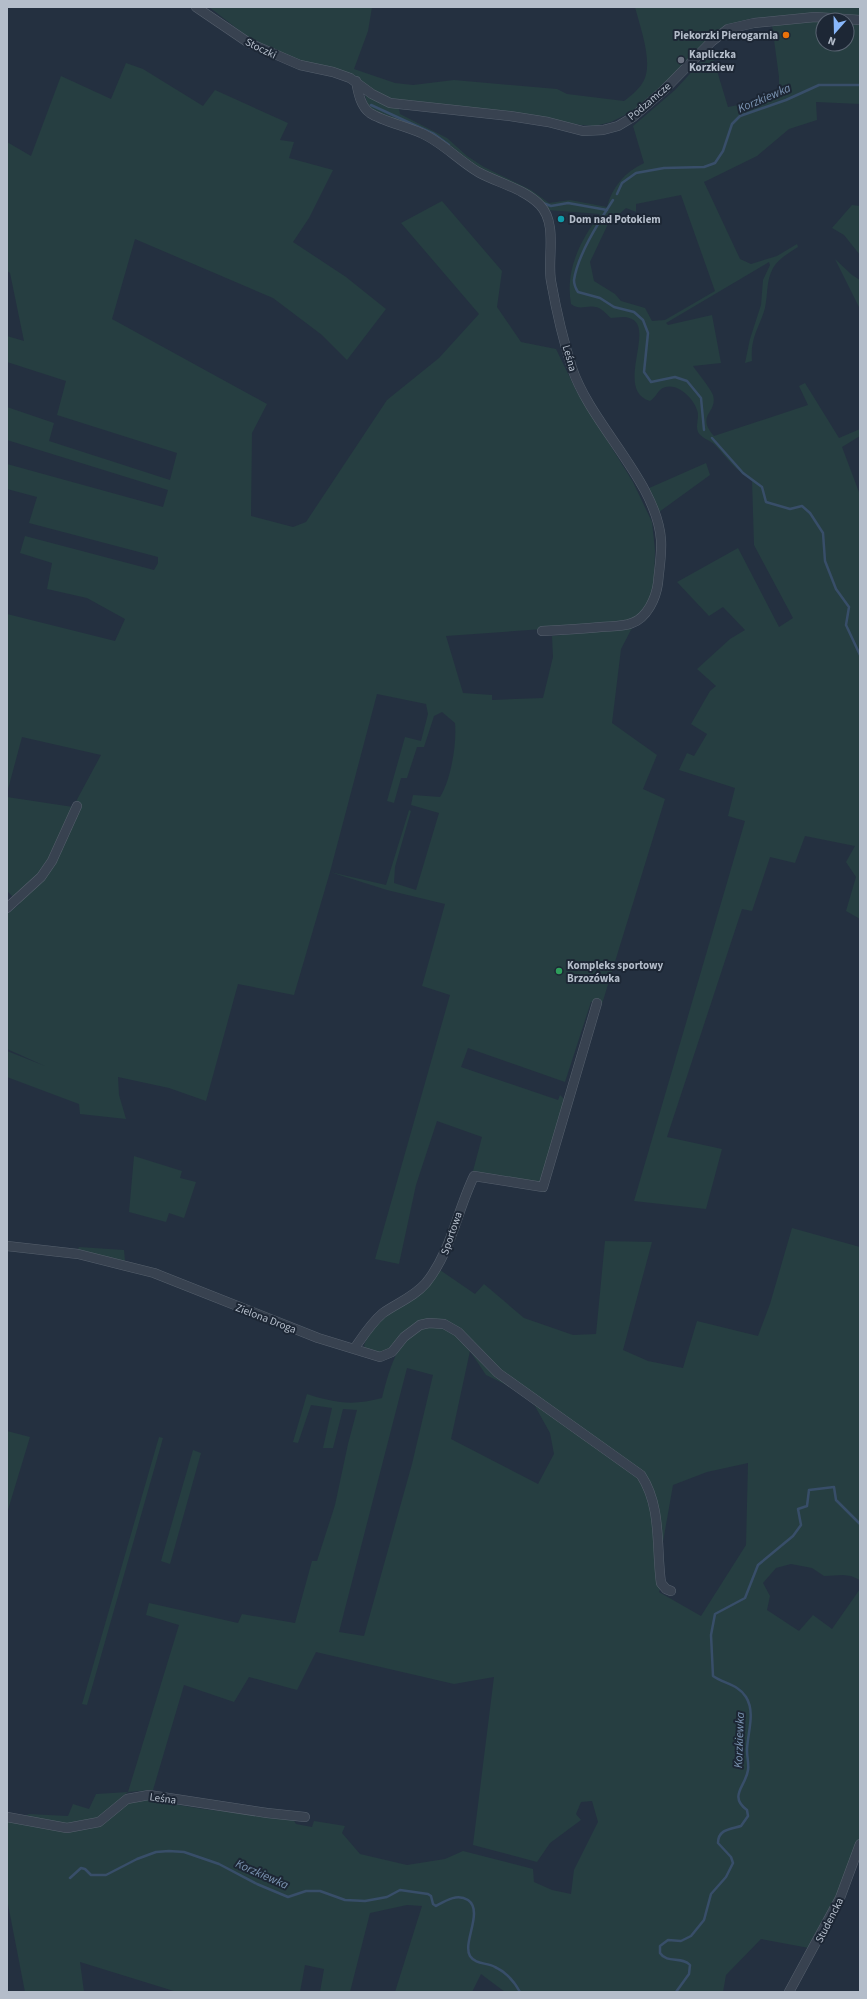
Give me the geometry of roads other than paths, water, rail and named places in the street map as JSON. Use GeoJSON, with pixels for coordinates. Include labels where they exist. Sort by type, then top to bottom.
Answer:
{"type":"FeatureCollection","features":[{"type":"Feature","properties":{"kind":"street","name":"Stoczki"},"geometry":{"type":"LineString","coordinates":[[196,7],[249,44],[300,65],[334,72]]}},
{"type":"Feature","properties":{"kind":"street","name":"Podzamcze"},"geometry":{"type":"LineString","coordinates":[[334,72],[356,81],[372,94],[390,103],[510,116],[548,122],[583,131],[603,130],[618,126],[637,113],[664,90],[711,42],[728,29],[754,23],[815,17],[860,20]]}},
{"type":"Feature","properties":{"kind":"street","name":"Leśna"},"geometry":{"type":"LineString","coordinates":[[356,81],[361,101],[370,113],[422,133],[440,144],[460,161],[480,173],[523,194],[539,204],[544,210],[550,224],[551,279],[572,367],[580,387],[640,483],[651,504],[661,540],[658,580],[656,596],[641,618],[632,623],[614,626],[542,631]]}},
{"type":"Feature","properties":{"kind":"street"},"geometry":{"type":"LineString","coordinates":[[7,908],[41,877],[52,861],[77,806]]}},
{"type":"Feature","properties":{"kind":"street","name":"Sportowa"},"geometry":{"type":"LineString","coordinates":[[354,1349],[370,1326],[383,1314],[414,1295],[435,1271],[445,1254],[463,1198],[474,1176],[543,1187],[597,1002]]}},
{"type":"Feature","properties":{"kind":"street","name":"Zielona Droga"},"geometry":{"type":"LineString","coordinates":[[7,1246],[78,1254],[154,1273],[318,1338],[380,1357],[392,1352],[404,1337],[420,1325],[429,1323],[444,1324],[458,1332],[498,1373],[641,1475],[652,1496],[656,1516],[661,1582],[666,1589],[671,1591]]}},
{"type":"Feature","properties":{"kind":"street","name":"Leśna"},"geometry":{"type":"LineString","coordinates":[[7,1817],[67,1828],[99,1822],[127,1799],[149,1795],[268,1813],[305,1817]]}},
{"type":"Feature","properties":{"kind":"street","name":"Studencka"},"geometry":{"type":"LineString","coordinates":[[789,1992],[840,1898],[860,1844]]}},
{"type":"Feature","properties":{"kind":"waterway","name":"Korzkiewka"},"geometry":{"type":"LineString","coordinates":[[617,194],[622,183],[636,173],[664,168],[704,167],[715,163],[723,151],[732,124],[740,116],[786,100],[819,85],[860,85]]}},
{"type":"Feature","properties":{"kind":"waterway"},"geometry":{"type":"LineString","coordinates":[[371,105],[434,134],[449,145]]}},
{"type":"Feature","properties":{"kind":"waterway","name":"Korzkiewka"},"geometry":{"type":"LineString","coordinates":[[613,200],[584,249],[576,270],[574,283],[578,292],[600,298],[614,307],[634,312],[643,320],[648,333],[644,372],[651,382],[675,377],[687,381],[701,398],[704,430]]}},
{"type":"Feature","properties":{"kind":"waterway"},"geometry":{"type":"LineString","coordinates":[[543,203],[551,206],[568,203],[607,210]]}},
{"type":"Feature","properties":{"kind":"waterway","name":"Korzkiewka"},"geometry":{"type":"LineString","coordinates":[[712,438],[743,473],[762,487],[766,502],[790,509],[802,506],[810,513],[823,533],[825,561],[836,589],[849,607],[846,625],[860,655]]}},
{"type":"Feature","properties":{"kind":"waterway","name":"Korzkiewka"},"geometry":{"type":"LineString","coordinates":[[676,1992],[689,1974],[690,1965],[687,1962],[670,1959],[663,1956],[660,1953],[660,1946],[668,1940],[681,1941],[691,1936],[704,1920],[711,1894],[726,1877],[733,1863],[731,1857],[718,1843],[720,1835],[726,1830],[741,1826],[748,1816],[747,1810],[742,1805],[738,1795],[747,1776],[748,1770],[747,1744],[751,1717],[749,1703],[739,1689],[713,1676],[711,1635],[715,1614],[745,1598],[758,1565],[793,1536],[801,1525],[798,1509],[807,1506],[809,1490],[834,1487],[836,1500],[860,1524]]}},
{"type":"Feature","properties":{"kind":"waterway","name":"Korzkiewka"},"geometry":{"type":"LineString","coordinates":[[70,1878],[81,1868],[85,1869],[91,1875],[106,1875],[137,1859],[156,1852],[169,1851],[184,1852],[219,1864],[257,1884],[288,1897],[306,1891],[320,1891],[345,1900],[365,1901],[387,1897],[400,1890],[428,1894],[431,1896],[433,1904],[436,1906],[451,1898],[464,1898],[472,1905],[474,1912],[468,1950],[470,1956],[475,1961],[492,1965],[503,1971],[520,1992]]}},
{"type":"Feature","properties":{"kind":"place","name":"Piekorzki Pierogarnia"},"geometry":{"type":"Point","coordinates":[786,35]}},
{"type":"Feature","properties":{"kind":"place","name":"Kapliczka Korzkiew"},"geometry":{"type":"Point","coordinates":[681,60]}},
{"type":"Feature","properties":{"kind":"place","name":"Dom nad Potokiem"},"geometry":{"type":"Point","coordinates":[561,219]}},
{"type":"Feature","properties":{"kind":"place","name":"Kompleks sportowy Brzozówka"},"geometry":{"type":"Point","coordinates":[559,971]}}]}
